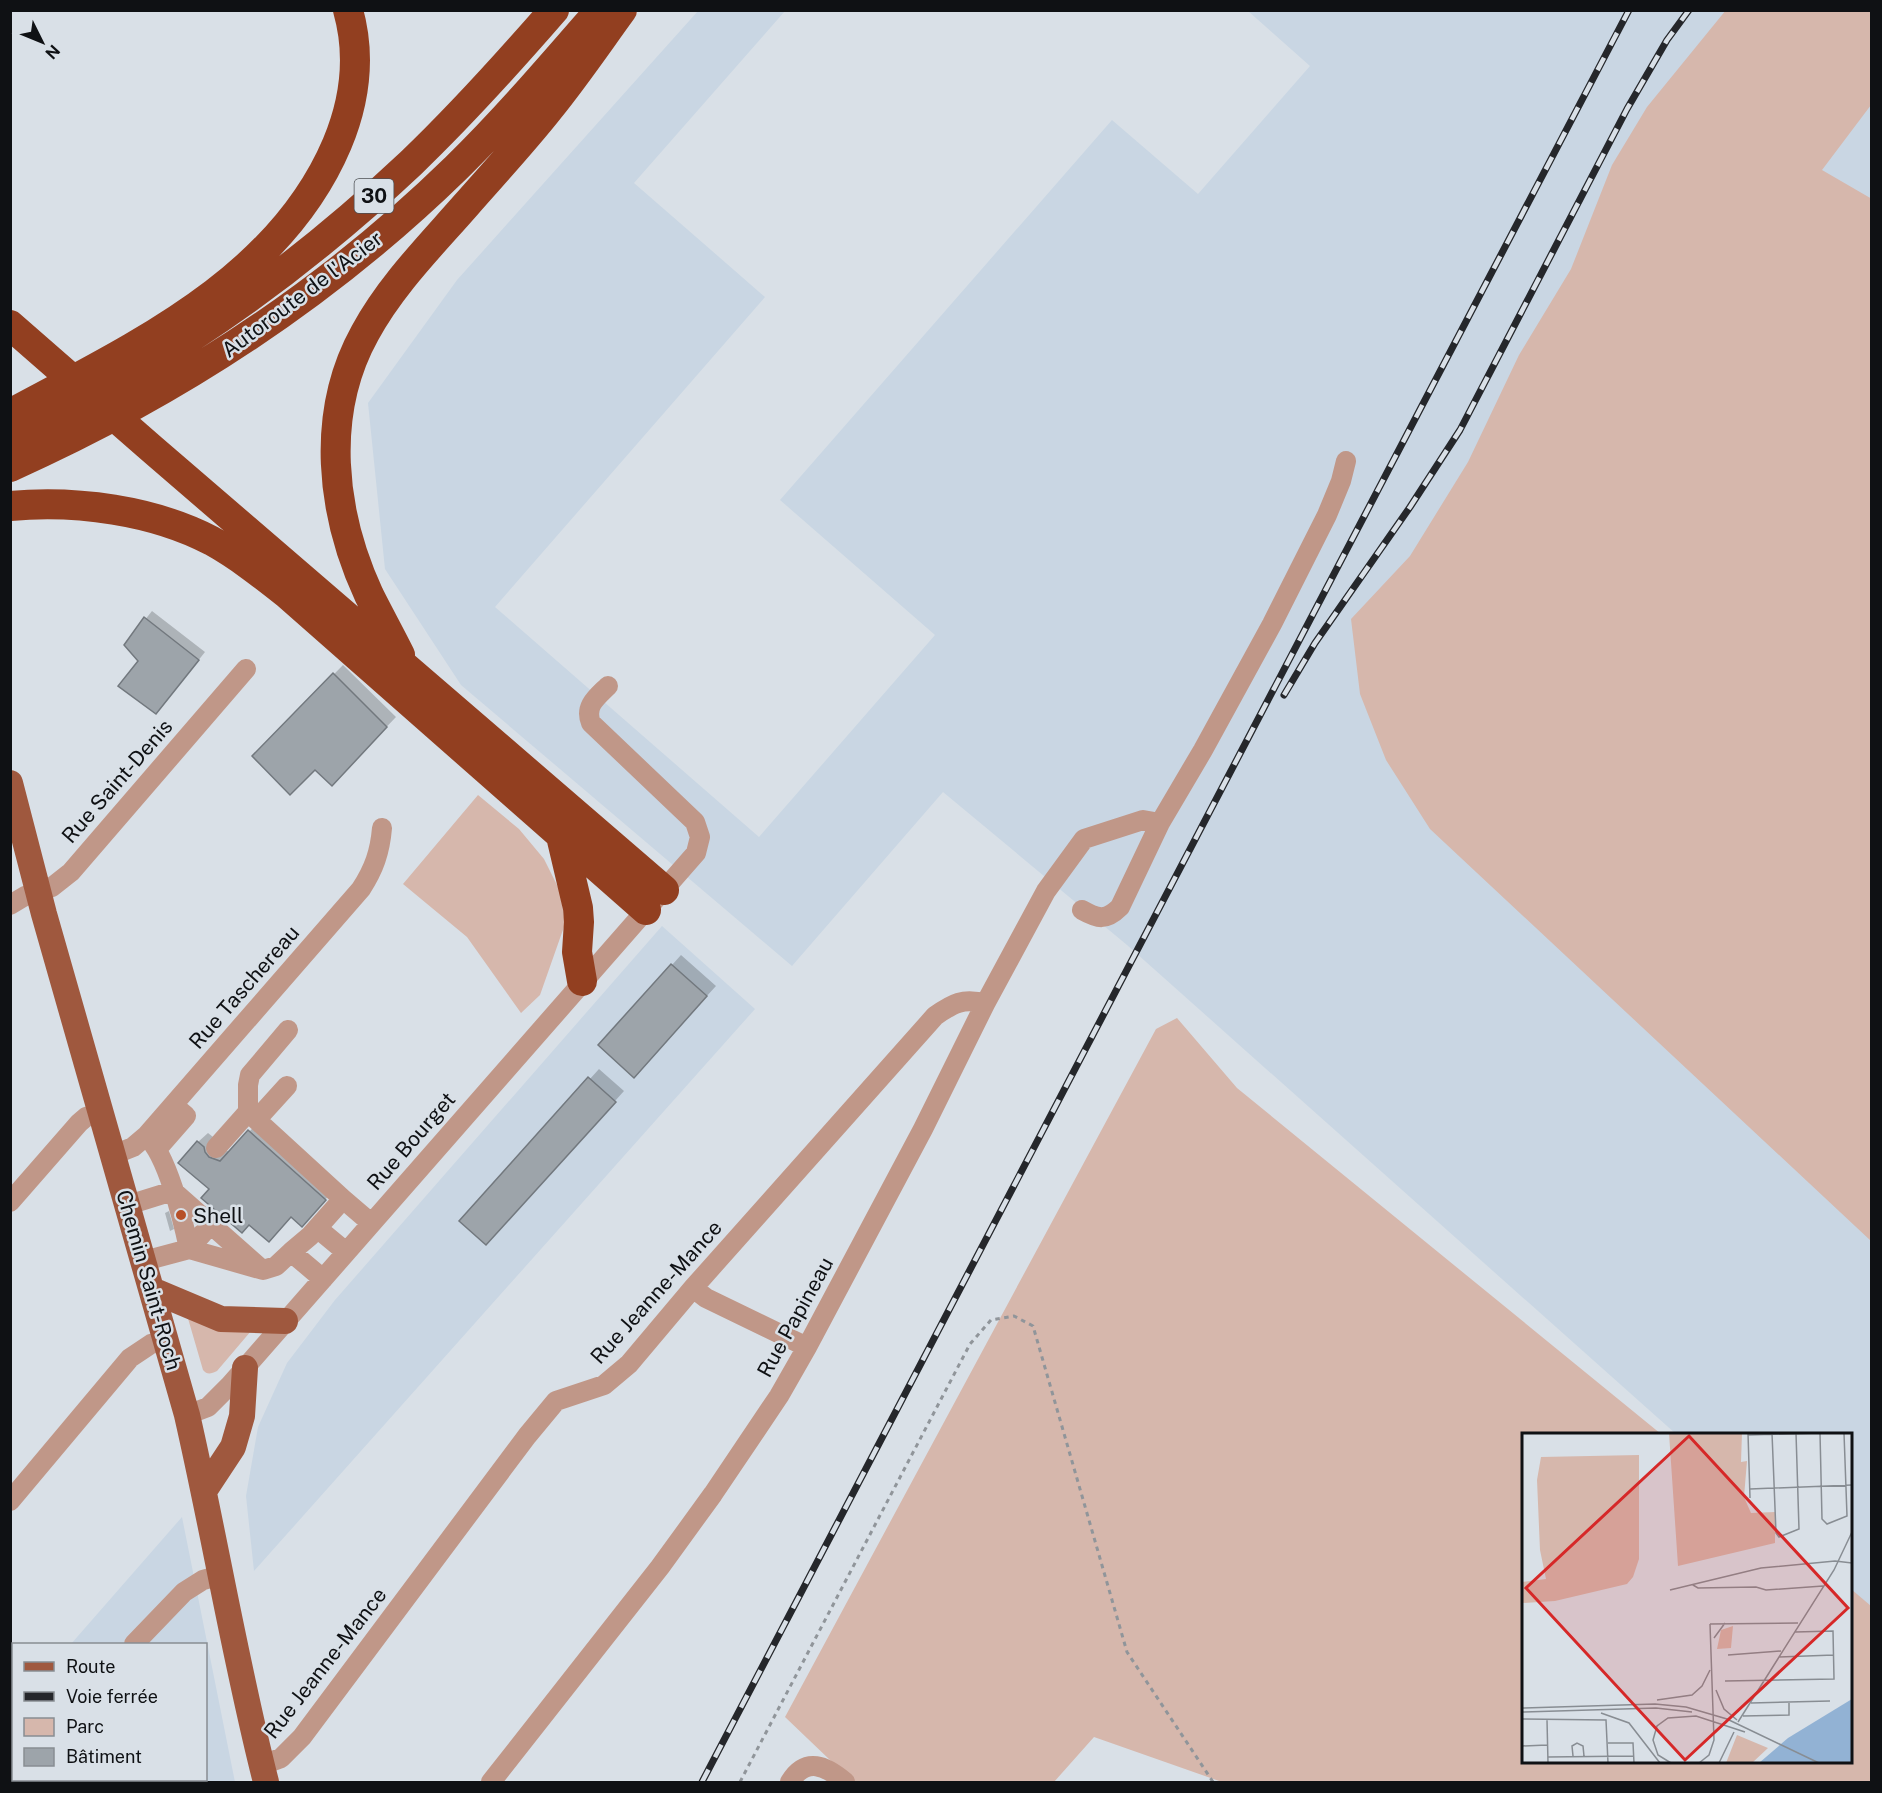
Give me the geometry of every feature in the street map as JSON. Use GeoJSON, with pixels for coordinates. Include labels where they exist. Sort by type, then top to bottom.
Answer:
{"type":"FeatureCollection","features":[{"type":"Feature","properties":{"kind":"highway"},"geometry":{"type":"LineString","coordinates":[[10,414],[110,359],[184,328],[264,251],[294,216],[322,175],[350,108],[356,63],[348,10]]}},
{"type":"Feature","properties":{"kind":"highway","name":"Autoroute de l'Acier"},"geometry":{"type":"LineString","coordinates":[[10,436],[104,390],[184,328],[309,251],[389,184],[463,112],[554,10]]}},
{"type":"Feature","properties":{"kind":"highway","name":"Autoroute de l'Acier"},"geometry":{"type":"LineString","coordinates":[[10,467],[103,423],[162,391],[207,364],[305,297],[411,210],[490,133],[600,10]]}},
{"type":"Feature","properties":{"kind":"highway"},"geometry":{"type":"LineString","coordinates":[[406,666],[366,587],[351,547],[340,502],[336,434],[349,369],[365,332],[402,279],[550,108],[622,10]]}},
{"type":"Feature","properties":{"kind":"highway"},"geometry":{"type":"LineString","coordinates":[[10,325],[152,450],[406,666],[655,900]]}},
{"type":"Feature","properties":{"kind":"highway"},"geometry":{"type":"LineString","coordinates":[[10,506],[68,504],[123,513],[162,521],[193,532],[228,550],[255,569],[335,636],[561,836],[655,900]]}},
{"type":"Feature","properties":{"kind":"highway"},"geometry":{"type":"LineString","coordinates":[[561,836],[578,909],[577,952],[582,981]]}},
{"type":"Feature","properties":{"kind":"main road","name":"Chemin Saint-Roch"},"geometry":{"type":"LineString","coordinates":[[10,783],[187,1415],[264,1774]]}},
{"type":"Feature","properties":{"kind":"main road"},"geometry":{"type":"LineString","coordinates":[[152,1290],[221,1319],[285,1322]]}},
{"type":"Feature","properties":{"kind":"main road"},"geometry":{"type":"LineString","coordinates":[[204,1491],[233,1447],[242,1416],[245,1368]]}},
{"type":"Feature","properties":{"kind":"street"},"geometry":{"type":"LineString","coordinates":[[1082,910],[1103,918],[1112,915],[1120,907],[1160,823],[1272,624],[1327,514],[1341,481],[1346,461]]}},
{"type":"Feature","properties":{"kind":"street","name":"Rue Saint-Denis"},"geometry":{"type":"LineString","coordinates":[[10,905],[18,899],[52,887],[71,872],[246,669]]}},
{"type":"Feature","properties":{"kind":"street","name":"Rue Bourget"},"geometry":{"type":"LineString","coordinates":[[187,1415],[212,1404],[245,1368],[696,853],[700,843],[695,822],[591,723],[588,716],[589,708],[608,686]]}},
{"type":"Feature","properties":{"kind":"street","name":"Rue Papineau"},"geometry":{"type":"LineString","coordinates":[[491,1782],[625,1612],[713,1494],[779,1396],[923,1129],[1037,905],[1059,872],[1084,840],[1143,820],[1160,823]]}},
{"type":"Feature","properties":{"kind":"street","name":"Rue Taschereau"},"geometry":{"type":"LineString","coordinates":[[113,1155],[152,1142],[173,1105],[361,889],[377,860],[382,828]]}},
{"type":"Feature","properties":{"kind":"street","name":"Rue Jeanne-Mance"},"geometry":{"type":"LineString","coordinates":[[264,1774],[302,1737],[556,1401],[604,1385],[616,1377],[935,1016],[958,1001],[974,1000],[985,1004]]}},
{"type":"Feature","properties":{"kind":"street"},"geometry":{"type":"LineString","coordinates":[[288,1030],[250,1075],[248,1085],[253,1116],[371,1223]]}},
{"type":"Feature","properties":{"kind":"street"},"geometry":{"type":"LineString","coordinates":[[216,1148],[287,1086]]}},
{"type":"Feature","properties":{"kind":"street"},"geometry":{"type":"LineString","coordinates":[[10,1202],[78,1123],[86,1117],[101,1112]]}},
{"type":"Feature","properties":{"kind":"street"},"geometry":{"type":"LineString","coordinates":[[152,1142],[173,1191],[189,1249]]}},
{"type":"Feature","properties":{"kind":"street"},"geometry":{"type":"LineString","coordinates":[[128,1205],[173,1191]]}},
{"type":"Feature","properties":{"kind":"street"},"geometry":{"type":"LineString","coordinates":[[173,1191],[263,1270]]}},
{"type":"Feature","properties":{"kind":"street"},"geometry":{"type":"LineString","coordinates":[[144,1261],[189,1249],[263,1270],[276,1266],[317,1228],[343,1199]]}},
{"type":"Feature","properties":{"kind":"street"},"geometry":{"type":"LineString","coordinates":[[189,1249],[211,1224]]}},
{"type":"Feature","properties":{"kind":"street"},"geometry":{"type":"LineString","coordinates":[[317,1228],[346,1252]]}},
{"type":"Feature","properties":{"kind":"street"},"geometry":{"type":"LineString","coordinates":[[291,1252],[323,1279]]}},
{"type":"Feature","properties":{"kind":"street"},"geometry":{"type":"LineString","coordinates":[[693,1288],[705,1298],[807,1347]]}},
{"type":"Feature","properties":{"kind":"street"},"geometry":{"type":"LineString","coordinates":[[10,1501],[130,1358],[151,1344],[166,1340]]}},
{"type":"Feature","properties":{"kind":"street"},"geometry":{"type":"LineString","coordinates":[[135,1643],[184,1592],[203,1580],[221,1575]]}},
{"type":"Feature","properties":{"kind":"street"},"geometry":{"type":"LineString","coordinates":[[790,1782],[794,1775],[804,1768],[817,1766],[828,1769],[845,1782]]}},
{"type":"Feature","properties":{"kind":"path"},"geometry":{"type":"LineString","coordinates":[[740,1782],[970,1344],[991,1320],[1014,1316],[1033,1326],[1127,1652],[1213,1782]]}},
{"type":"Feature","properties":{"kind":"shaded area"},"geometry":{"type":"Polygon","coordinates":[[[698,11],[785,11],[634,183],[765,297],[495,607],[759,837],[935,635],[780,500],[1112,120],[1198,194],[1310,66],[1248,11],[1871,11],[1871,1610],[1852,1593],[1852,1433],[1675,1433],[1127,945],[943,792],[792,966],[461,685],[385,569],[368,403],[457,280],[698,11]]]}},
{"type":"Feature","properties":{"kind":"shaded area"},"geometry":{"type":"Polygon","coordinates":[[[662,926],[755,1009],[254,1571],[246,1496],[258,1427],[287,1363],[335,1300],[662,926]]]}},
{"type":"Feature","properties":{"kind":"shaded area"},"geometry":{"type":"Polygon","coordinates":[[[182,1517],[235,1782],[11,1782],[10,1670],[12,1671],[12,1781],[207,1781],[207,1643],[72,1643],[182,1517]]]}},
{"type":"Feature","properties":{"kind":"green space"},"geometry":{"type":"Polygon","coordinates":[[[1726,10],[1871,11],[1871,105],[1822,170],[1872,199],[1871,1241],[1430,829],[1386,760],[1360,694],[1351,619],[1410,556],[1468,462],[1519,355],[1571,269],[1612,165],[1647,107],[1726,10]]]}},
{"type":"Feature","properties":{"kind":"green space"},"geometry":{"type":"Polygon","coordinates":[[[478,795],[519,829],[544,859],[560,891],[565,924],[540,995],[521,1013],[467,937],[403,884],[478,795]]]}},
{"type":"Feature","properties":{"kind":"green space"},"geometry":{"type":"Polygon","coordinates":[[[1177,1018],[1237,1088],[1660,1433],[1522,1433],[1522,1763],[1852,1763],[1852,1590],[1871,1606],[1871,1782],[1222,1782],[1094,1737],[1054,1782],[853,1782],[785,1717],[1156,1029],[1177,1018]]]}},
{"type":"Feature","properties":{"kind":"green space"},"geometry":{"type":"Polygon","coordinates":[[[187,1315],[251,1331],[217,1371],[208,1373],[203,1370],[187,1315]]]}},
{"type":"Feature","properties":{"kind":"building"},"geometry":{"type":"Polygon","coordinates":[[[144,617],[199,660],[156,714],[118,686],[138,661],[124,645],[144,617]]]}},
{"type":"Feature","properties":{"kind":"building"},"geometry":{"type":"Polygon","coordinates":[[[333,673],[387,727],[332,786],[315,770],[290,795],[252,756],[333,673]]]}},
{"type":"Feature","properties":{"kind":"building"},"geometry":{"type":"Polygon","coordinates":[[[671,964],[707,996],[634,1078],[598,1045],[671,964]]]}},
{"type":"Feature","properties":{"kind":"building"},"geometry":{"type":"Polygon","coordinates":[[[588,1077],[616,1102],[486,1245],[459,1221],[588,1077]]]}},
{"type":"Feature","properties":{"kind":"building"},"geometry":{"type":"Polygon","coordinates":[[[248,1130],[326,1200],[302,1227],[291,1217],[269,1242],[249,1225],[242,1233],[201,1198],[209,1189],[178,1163],[197,1141],[204,1147],[209,1157],[220,1161],[248,1130]]]}},
{"type":"Feature","properties":{"kind":"railway"},"geometry":{"type":"LineString","coordinates":[[702,1782],[1629,10]]}},
{"type":"Feature","properties":{"kind":"railway"},"geometry":{"type":"LineString","coordinates":[[1284,695],[1315,643],[1410,507],[1460,430],[1627,109],[1667,40],[1689,10]]}},
{"type":"Feature","properties":{"kind":"place","name":"Shell"},"geometry":{"type":"Point","coordinates":[181,1215]}}]}
